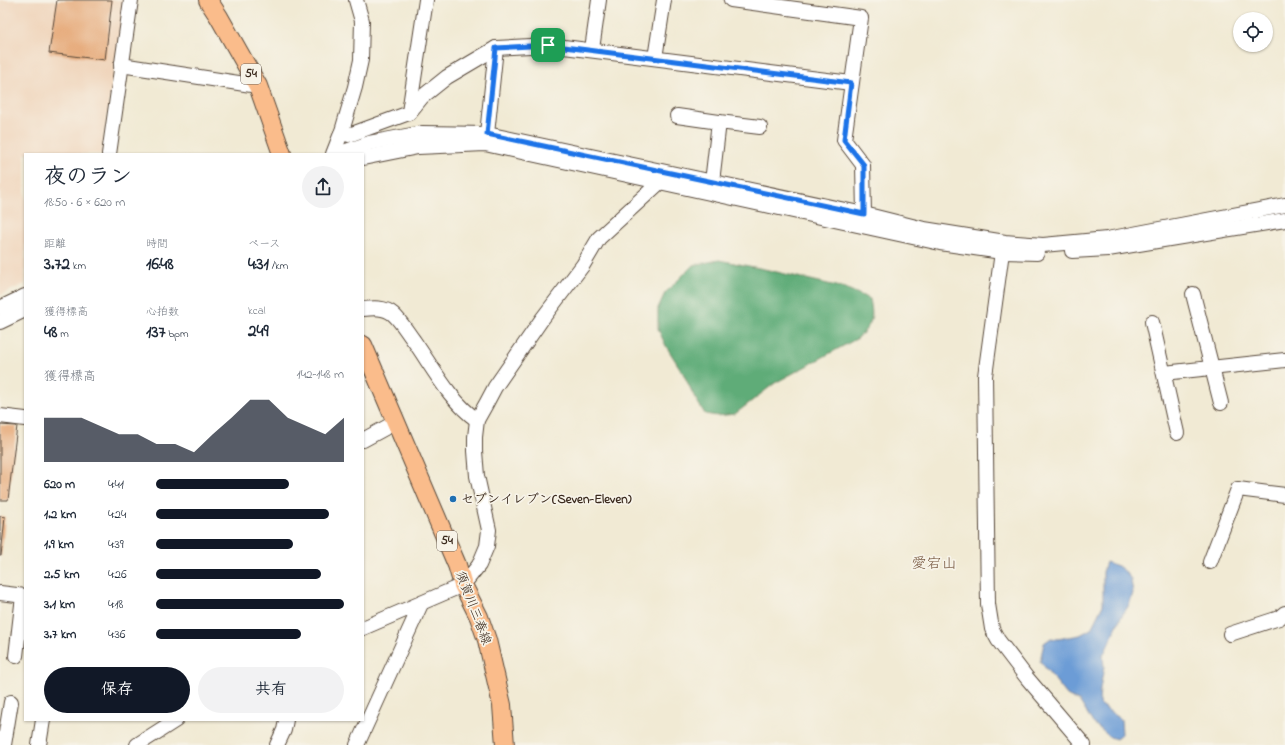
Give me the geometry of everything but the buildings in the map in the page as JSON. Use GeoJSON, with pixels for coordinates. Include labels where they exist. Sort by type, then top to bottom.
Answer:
{"type":"FeatureCollection","features":[{"type":"Feature","properties":{"kind":"main road","name":"54"},"geometry":{"type":"LineString","coordinates":[[208,0],[220,17],[258,86],[282,153]]}},
{"type":"Feature","properties":{"kind":"main road","name":"須賀川三春線"},"geometry":{"type":"LineString","coordinates":[[364,347],[457,565],[463,585],[479,617],[487,640],[502,706],[505,745]]}},
{"type":"Feature","properties":{"kind":"street"},"geometry":{"type":"LineString","coordinates":[[109,153],[131,0]]}},
{"type":"Feature","properties":{"kind":"street"},"geometry":{"type":"LineString","coordinates":[[332,153],[341,133],[355,87],[361,60],[362,21],[356,0]]}},
{"type":"Feature","properties":{"kind":"street"},"geometry":{"type":"LineString","coordinates":[[409,113],[426,0]]}},
{"type":"Feature","properties":{"kind":"street"},"geometry":{"type":"LineString","coordinates":[[592,49],[599,0]]}},
{"type":"Feature","properties":{"kind":"street"},"geometry":{"type":"LineString","coordinates":[[655,58],[664,0]]}},
{"type":"Feature","properties":{"kind":"street"},"geometry":{"type":"LineString","coordinates":[[731,0],[861,18],[844,140],[864,165],[864,214]]}},
{"type":"Feature","properties":{"kind":"street"},"geometry":{"type":"LineString","coordinates":[[341,133],[349,135],[409,113],[422,98],[447,77],[496,48],[548,45],[592,49],[851,83]]}},
{"type":"Feature","properties":{"kind":"street"},"geometry":{"type":"LineString","coordinates":[[487,134],[496,48]]}},
{"type":"Feature","properties":{"kind":"street"},"geometry":{"type":"LineString","coordinates":[[121,65],[258,86]]}},
{"type":"Feature","properties":{"kind":"street"},"geometry":{"type":"LineString","coordinates":[[677,116],[760,127]]}},
{"type":"Feature","properties":{"kind":"street"},"geometry":{"type":"LineString","coordinates":[[712,182],[719,122]]}},
{"type":"Feature","properties":{"kind":"street"},"geometry":{"type":"LineString","coordinates":[[340,153],[369,143],[422,133],[487,134],[940,243],[1002,252],[1042,254],[1108,249],[1285,220]]}},
{"type":"Feature","properties":{"kind":"street"},"geometry":{"type":"LineString","coordinates":[[364,158],[418,147],[485,144],[662,177],[712,182],[864,214],[924,229],[1005,242],[1043,245],[1107,239],[1285,205]]}},
{"type":"Feature","properties":{"kind":"street"},"geometry":{"type":"LineString","coordinates":[[364,628],[463,585],[479,565],[487,546],[489,530],[478,476],[475,437],[478,420],[496,387],[542,319],[583,265],[599,238],[662,177]]}},
{"type":"Feature","properties":{"kind":"street"},"geometry":{"type":"LineString","coordinates":[[1002,252],[985,376],[989,619],[998,640],[1027,678],[1084,745]]}},
{"type":"Feature","properties":{"kind":"street"},"geometry":{"type":"LineString","coordinates":[[1193,294],[1221,403]]}},
{"type":"Feature","properties":{"kind":"street"},"geometry":{"type":"LineString","coordinates":[[0,308],[24,296]]}},
{"type":"Feature","properties":{"kind":"street"},"geometry":{"type":"LineString","coordinates":[[364,308],[380,308],[392,313],[452,395],[467,413],[478,420]]}},
{"type":"Feature","properties":{"kind":"street"},"geometry":{"type":"LineString","coordinates":[[0,322],[24,310]]}},
{"type":"Feature","properties":{"kind":"street"},"geometry":{"type":"LineString","coordinates":[[1152,322],[1177,433]]}},
{"type":"Feature","properties":{"kind":"street"},"geometry":{"type":"LineString","coordinates":[[1164,373],[1285,360]]}},
{"type":"Feature","properties":{"kind":"street"},"geometry":{"type":"LineString","coordinates":[[0,416],[24,419]]}},
{"type":"Feature","properties":{"kind":"street"},"geometry":{"type":"LineString","coordinates":[[364,439],[396,422]]}},
{"type":"Feature","properties":{"kind":"street"},"geometry":{"type":"LineString","coordinates":[[1210,562],[1238,489],[1285,496]]}},
{"type":"Feature","properties":{"kind":"street"},"geometry":{"type":"LineString","coordinates":[[0,593],[24,596],[16,656]]}},
{"type":"Feature","properties":{"kind":"street"},"geometry":{"type":"LineString","coordinates":[[357,745],[421,604]]}},
{"type":"Feature","properties":{"kind":"street"},"geometry":{"type":"LineString","coordinates":[[1230,634],[1279,618],[1285,614]]}},
{"type":"Feature","properties":{"kind":"street"},"geometry":{"type":"LineString","coordinates":[[4,745],[11,702]]}},
{"type":"Feature","properties":{"kind":"street"},"geometry":{"type":"LineString","coordinates":[[39,745],[43,721]]}},
{"type":"Feature","properties":{"kind":"street"},"geometry":{"type":"LineString","coordinates":[[140,744],[174,721]]}},
{"type":"Feature","properties":{"kind":"street"},"geometry":{"type":"LineString","coordinates":[[277,745],[284,730],[286,721]]}},
{"type":"Feature","properties":{"kind":"shaded area"},"geometry":{"type":"Polygon","coordinates":[[[0,0],[125,0],[101,153],[24,153],[24,284],[0,295],[0,0]]]}},
{"type":"Feature","properties":{"kind":"green space"},"geometry":{"type":"Polygon","coordinates":[[[719,260],[845,288],[870,299],[872,312],[871,321],[858,338],[775,383],[735,414],[717,416],[705,414],[695,398],[683,373],[666,346],[658,329],[658,308],[665,293],[693,265],[719,260]]]}},
{"type":"Feature","properties":{"kind":"water"},"geometry":{"type":"Polygon","coordinates":[[[1106,562],[1118,566],[1127,573],[1131,580],[1133,593],[1129,605],[1121,617],[1103,656],[1104,667],[1099,704],[1121,719],[1122,734],[1116,739],[1110,737],[1093,723],[1080,702],[1067,695],[1040,661],[1044,643],[1051,638],[1058,639],[1080,635],[1091,629],[1103,605],[1103,572],[1106,562]]]}},
{"type":"Feature","properties":{"kind":"place","name":"セブンイレブン(Seven-Eleven)"},"geometry":{"type":"Point","coordinates":[453,499]}},
{"type":"Feature","properties":{"kind":"district","name":"愛宕山"},"geometry":{"type":"Point","coordinates":[934,564]}},
{"type":"Feature","properties":{"kind":"route"},"geometry":{"type":"LineString","coordinates":[[548,45],[592,49],[851,83],[844,140],[864,165],[864,214],[487,134],[496,48],[548,45]]}}]}
